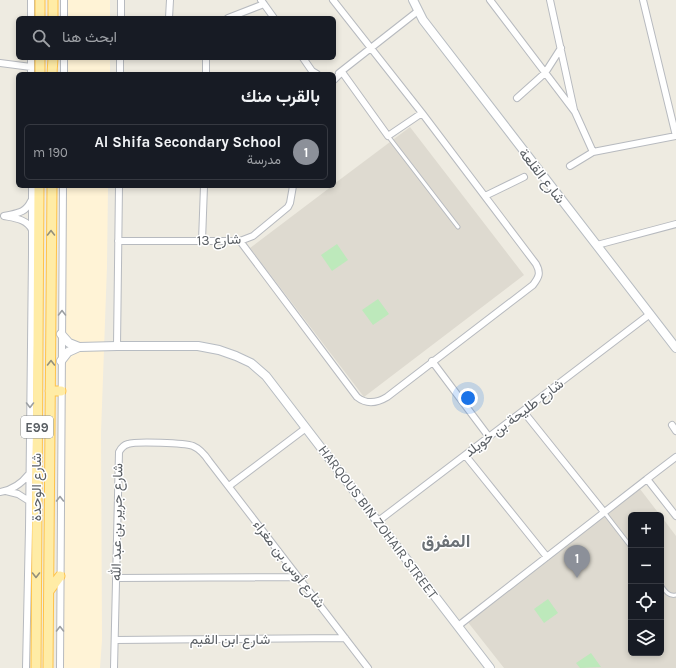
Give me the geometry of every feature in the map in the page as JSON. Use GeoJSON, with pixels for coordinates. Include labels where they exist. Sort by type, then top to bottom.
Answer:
{"type":"FeatureCollection","features":[{"type":"Feature","properties":{"kind":"main road"},"geometry":{"type":"LineString","coordinates":[[37,16],[40,0]]}},
{"type":"Feature","properties":{"kind":"main road"},"geometry":{"type":"LineString","coordinates":[[53,0],[53,16]]}},
{"type":"Feature","properties":{"kind":"main road"},"geometry":{"type":"LineString","coordinates":[[40,60],[40,72]]}},
{"type":"Feature","properties":{"kind":"main road"},"geometry":{"type":"LineString","coordinates":[[52,72],[53,60]]}},
{"type":"Feature","properties":{"kind":"main road","name":"شارع الوحدة"},"geometry":{"type":"LineString","coordinates":[[36,668],[36,540],[33,446],[39,188]]}},
{"type":"Feature","properties":{"kind":"main road","name":"شارع الوحدة"},"geometry":{"type":"LineString","coordinates":[[48,668],[52,188]]}},
{"type":"Feature","properties":{"kind":"main road"},"geometry":{"type":"LineString","coordinates":[[50,391],[61,391]]}},
{"type":"Feature","properties":{"kind":"main road"},"geometry":{"type":"LineString","coordinates":[[30,528],[36,540]]}},
{"type":"Feature","properties":{"kind":"main road"},"geometry":{"type":"LineString","coordinates":[[49,591],[60,576]]}},
{"type":"Feature","properties":{"kind":"street"},"geometry":{"type":"LineString","coordinates":[[32,0],[37,16]]}},
{"type":"Feature","properties":{"kind":"street"},"geometry":{"type":"LineString","coordinates":[[64,0],[64,16]]}},
{"type":"Feature","properties":{"kind":"street"},"geometry":{"type":"LineString","coordinates":[[121,0],[121,16]]}},
{"type":"Feature","properties":{"kind":"street"},"geometry":{"type":"LineString","coordinates":[[169,16],[170,0]]}},
{"type":"Feature","properties":{"kind":"street"},"geometry":{"type":"LineString","coordinates":[[240,241],[357,398],[370,403],[378,402],[387,397],[532,285],[539,277],[539,269],[485,196],[333,0]]}},
{"type":"Feature","properties":{"kind":"street","name":"شارع القلعة"},"geometry":{"type":"LineString","coordinates":[[413,0],[423,20],[471,84],[676,348]]}},
{"type":"Feature","properties":{"kind":"street"},"geometry":{"type":"LineString","coordinates":[[490,0],[575,112]]}},
{"type":"Feature","properties":{"kind":"street"},"geometry":{"type":"LineString","coordinates":[[550,0],[575,112],[593,152]]}},
{"type":"Feature","properties":{"kind":"street"},"geometry":{"type":"LineString","coordinates":[[570,166],[593,152],[676,136],[643,0]]}},
{"type":"Feature","properties":{"kind":"street"},"geometry":{"type":"LineString","coordinates":[[232,16],[262,2],[272,16]]}},
{"type":"Feature","properties":{"kind":"street"},"geometry":{"type":"LineString","coordinates":[[336,78],[418,11]]}},
{"type":"Feature","properties":{"kind":"street"},"geometry":{"type":"LineString","coordinates":[[517,98],[545,73],[561,48]]}},
{"type":"Feature","properties":{"kind":"street"},"geometry":{"type":"LineString","coordinates":[[31,60],[31,72]]}},
{"type":"Feature","properties":{"kind":"street"},"geometry":{"type":"LineString","coordinates":[[64,60],[64,72]]}},
{"type":"Feature","properties":{"kind":"street"},"geometry":{"type":"LineString","coordinates":[[120,60],[120,72]]}},
{"type":"Feature","properties":{"kind":"street"},"geometry":{"type":"LineString","coordinates":[[206,60],[206,72]]}},
{"type":"Feature","properties":{"kind":"street"},"geometry":{"type":"LineString","coordinates":[[304,60],[314,72]]}},
{"type":"Feature","properties":{"kind":"street"},"geometry":{"type":"LineString","coordinates":[[0,63],[31,67]]}},
{"type":"Feature","properties":{"kind":"street"},"geometry":{"type":"LineString","coordinates":[[336,74],[342,72]]}},
{"type":"Feature","properties":{"kind":"street"},"geometry":{"type":"LineString","coordinates":[[342,72],[388,136],[422,113]]}},
{"type":"Feature","properties":{"kind":"street"},"geometry":{"type":"LineString","coordinates":[[485,196],[524,177]]}},
{"type":"Feature","properties":{"kind":"street"},"geometry":{"type":"LineString","coordinates":[[26,668],[30,528],[29,474],[33,446],[32,188]]}},
{"type":"Feature","properties":{"kind":"street"},"geometry":{"type":"LineString","coordinates":[[60,668],[63,188]]}},
{"type":"Feature","properties":{"kind":"street"},"geometry":{"type":"LineString","coordinates":[[117,346],[119,188]]}},
{"type":"Feature","properties":{"kind":"street"},"geometry":{"type":"LineString","coordinates":[[202,241],[204,188]]}},
{"type":"Feature","properties":{"kind":"street","name":"شارع 13"},"geometry":{"type":"LineString","coordinates":[[118,241],[240,241],[254,236],[288,207],[293,188]]}},
{"type":"Feature","properties":{"kind":"street"},"geometry":{"type":"LineString","coordinates":[[2,216],[23,212],[27,209],[33,198]]}},
{"type":"Feature","properties":{"kind":"street"},"geometry":{"type":"LineString","coordinates":[[2,216],[26,223],[32,229],[32,232]]}},
{"type":"Feature","properties":{"kind":"street"},"geometry":{"type":"LineString","coordinates":[[596,244],[676,224]]}},
{"type":"Feature","properties":{"kind":"street"},"geometry":{"type":"LineString","coordinates":[[32,254],[38,267]]}},
{"type":"Feature","properties":{"kind":"street","name":"شارع طليحة بن خويلد"},"geometry":{"type":"LineString","coordinates":[[377,522],[650,314]]}},
{"type":"Feature","properties":{"kind":"street"},"geometry":{"type":"LineString","coordinates":[[61,334],[68,343],[79,347]]}},
{"type":"Feature","properties":{"kind":"street","name":"HARQOUS BIN ZOHAIR STREET"},"geometry":{"type":"LineString","coordinates":[[79,347],[198,346],[219,350],[251,363],[266,376],[490,668]]}},
{"type":"Feature","properties":{"kind":"street"},"geometry":{"type":"LineString","coordinates":[[61,361],[68,352],[79,347]]}},
{"type":"Feature","properties":{"kind":"street"},"geometry":{"type":"LineString","coordinates":[[432,362],[489,437]]}},
{"type":"Feature","properties":{"kind":"street"},"geometry":{"type":"LineString","coordinates":[[523,411],[604,512]]}},
{"type":"Feature","properties":{"kind":"street"},"geometry":{"type":"LineString","coordinates":[[672,425],[676,431]]}},
{"type":"Feature","properties":{"kind":"street"},"geometry":{"type":"LineString","coordinates":[[229,486],[306,428]]}},
{"type":"Feature","properties":{"kind":"street","name":"شارع جرير بن عبد الله"},"geometry":{"type":"LineString","coordinates":[[114,668],[118,459],[120,449],[129,444],[179,443],[194,446],[200,450],[209,461]]}},
{"type":"Feature","properties":{"kind":"street"},"geometry":{"type":"LineString","coordinates":[[465,455],[547,557]]}},
{"type":"Feature","properties":{"kind":"street"},"geometry":{"type":"LineString","coordinates":[[458,626],[676,456]]}},
{"type":"Feature","properties":{"kind":"street","name":"شارع أوس بن مغراء"},"geometry":{"type":"LineString","coordinates":[[209,461],[368,668]]}},
{"type":"Feature","properties":{"kind":"street"},"geometry":{"type":"LineString","coordinates":[[3,491],[19,484],[29,474]]}},
{"type":"Feature","properties":{"kind":"street"},"geometry":{"type":"LineString","coordinates":[[647,479],[676,516]]}},
{"type":"Feature","properties":{"kind":"street"},"geometry":{"type":"LineString","coordinates":[[3,491],[18,494],[29,501]]}},
{"type":"Feature","properties":{"kind":"street"},"geometry":{"type":"LineString","coordinates":[[116,578],[298,577]]}},
{"type":"Feature","properties":{"kind":"street","name":"شارع ابن القيم"},"geometry":{"type":"LineString","coordinates":[[115,640],[345,638]]}},
{"type":"Feature","properties":{"kind":"lane"},"geometry":{"type":"LineString","coordinates":[[388,136],[458,227]]}},
{"type":"Feature","properties":{"kind":"lane"},"geometry":{"type":"LineString","coordinates":[[604,512],[628,543]]}},
{"type":"Feature","properties":{"kind":"lane"},"geometry":{"type":"LineString","coordinates":[[664,589],[668,594],[672,596],[676,595]]}},
{"type":"Feature","properties":{"kind":"shaded area"},"geometry":{"type":"Polygon","coordinates":[[[61,0],[110,0],[110,16],[61,16],[61,0]]]}},
{"type":"Feature","properties":{"kind":"shaded area"},"geometry":{"type":"Polygon","coordinates":[[[60,60],[110,60],[110,72],[60,72],[60,60]]]}},
{"type":"Feature","properties":{"kind":"shaded area"},"geometry":{"type":"Polygon","coordinates":[[[410,127],[524,275],[364,397],[250,248],[329,188],[336,188],[336,182],[410,127]]]}},
{"type":"Feature","properties":{"kind":"shaded area"},"geometry":{"type":"Polygon","coordinates":[[[59,188],[108,188],[107,266],[101,433],[102,640],[100,668],[56,668],[59,188]]]}},
{"type":"Feature","properties":{"kind":"shaded area"},"geometry":{"type":"Polygon","coordinates":[[[640,489],[658,512],[628,512],[628,656],[664,656],[664,520],[676,536],[676,668],[504,668],[467,621],[640,489]]]}},
{"type":"Feature","properties":{"kind":"green space"},"geometry":{"type":"Polygon","coordinates":[[[337,244],[348,260],[332,271],[321,255],[337,244]]]}},
{"type":"Feature","properties":{"kind":"green space"},"geometry":{"type":"Polygon","coordinates":[[[378,299],[389,314],[373,325],[362,310],[378,299]]]}},
{"type":"Feature","properties":{"kind":"green space"},"geometry":{"type":"Polygon","coordinates":[[[548,599],[558,613],[544,623],[534,609],[548,599]]]}},
{"type":"Feature","properties":{"kind":"green space"},"geometry":{"type":"Polygon","coordinates":[[[591,653],[601,667],[580,668],[576,663],[591,653]]]}},
{"type":"Feature","properties":{"kind":"place","name":"Al Shifa Secondary School"},"geometry":{"type":"Point","coordinates":[577,578]}},
{"type":"Feature","properties":{"kind":"district","name":"المفرق"},"geometry":{"type":"Point","coordinates":[446,541]}}]}
